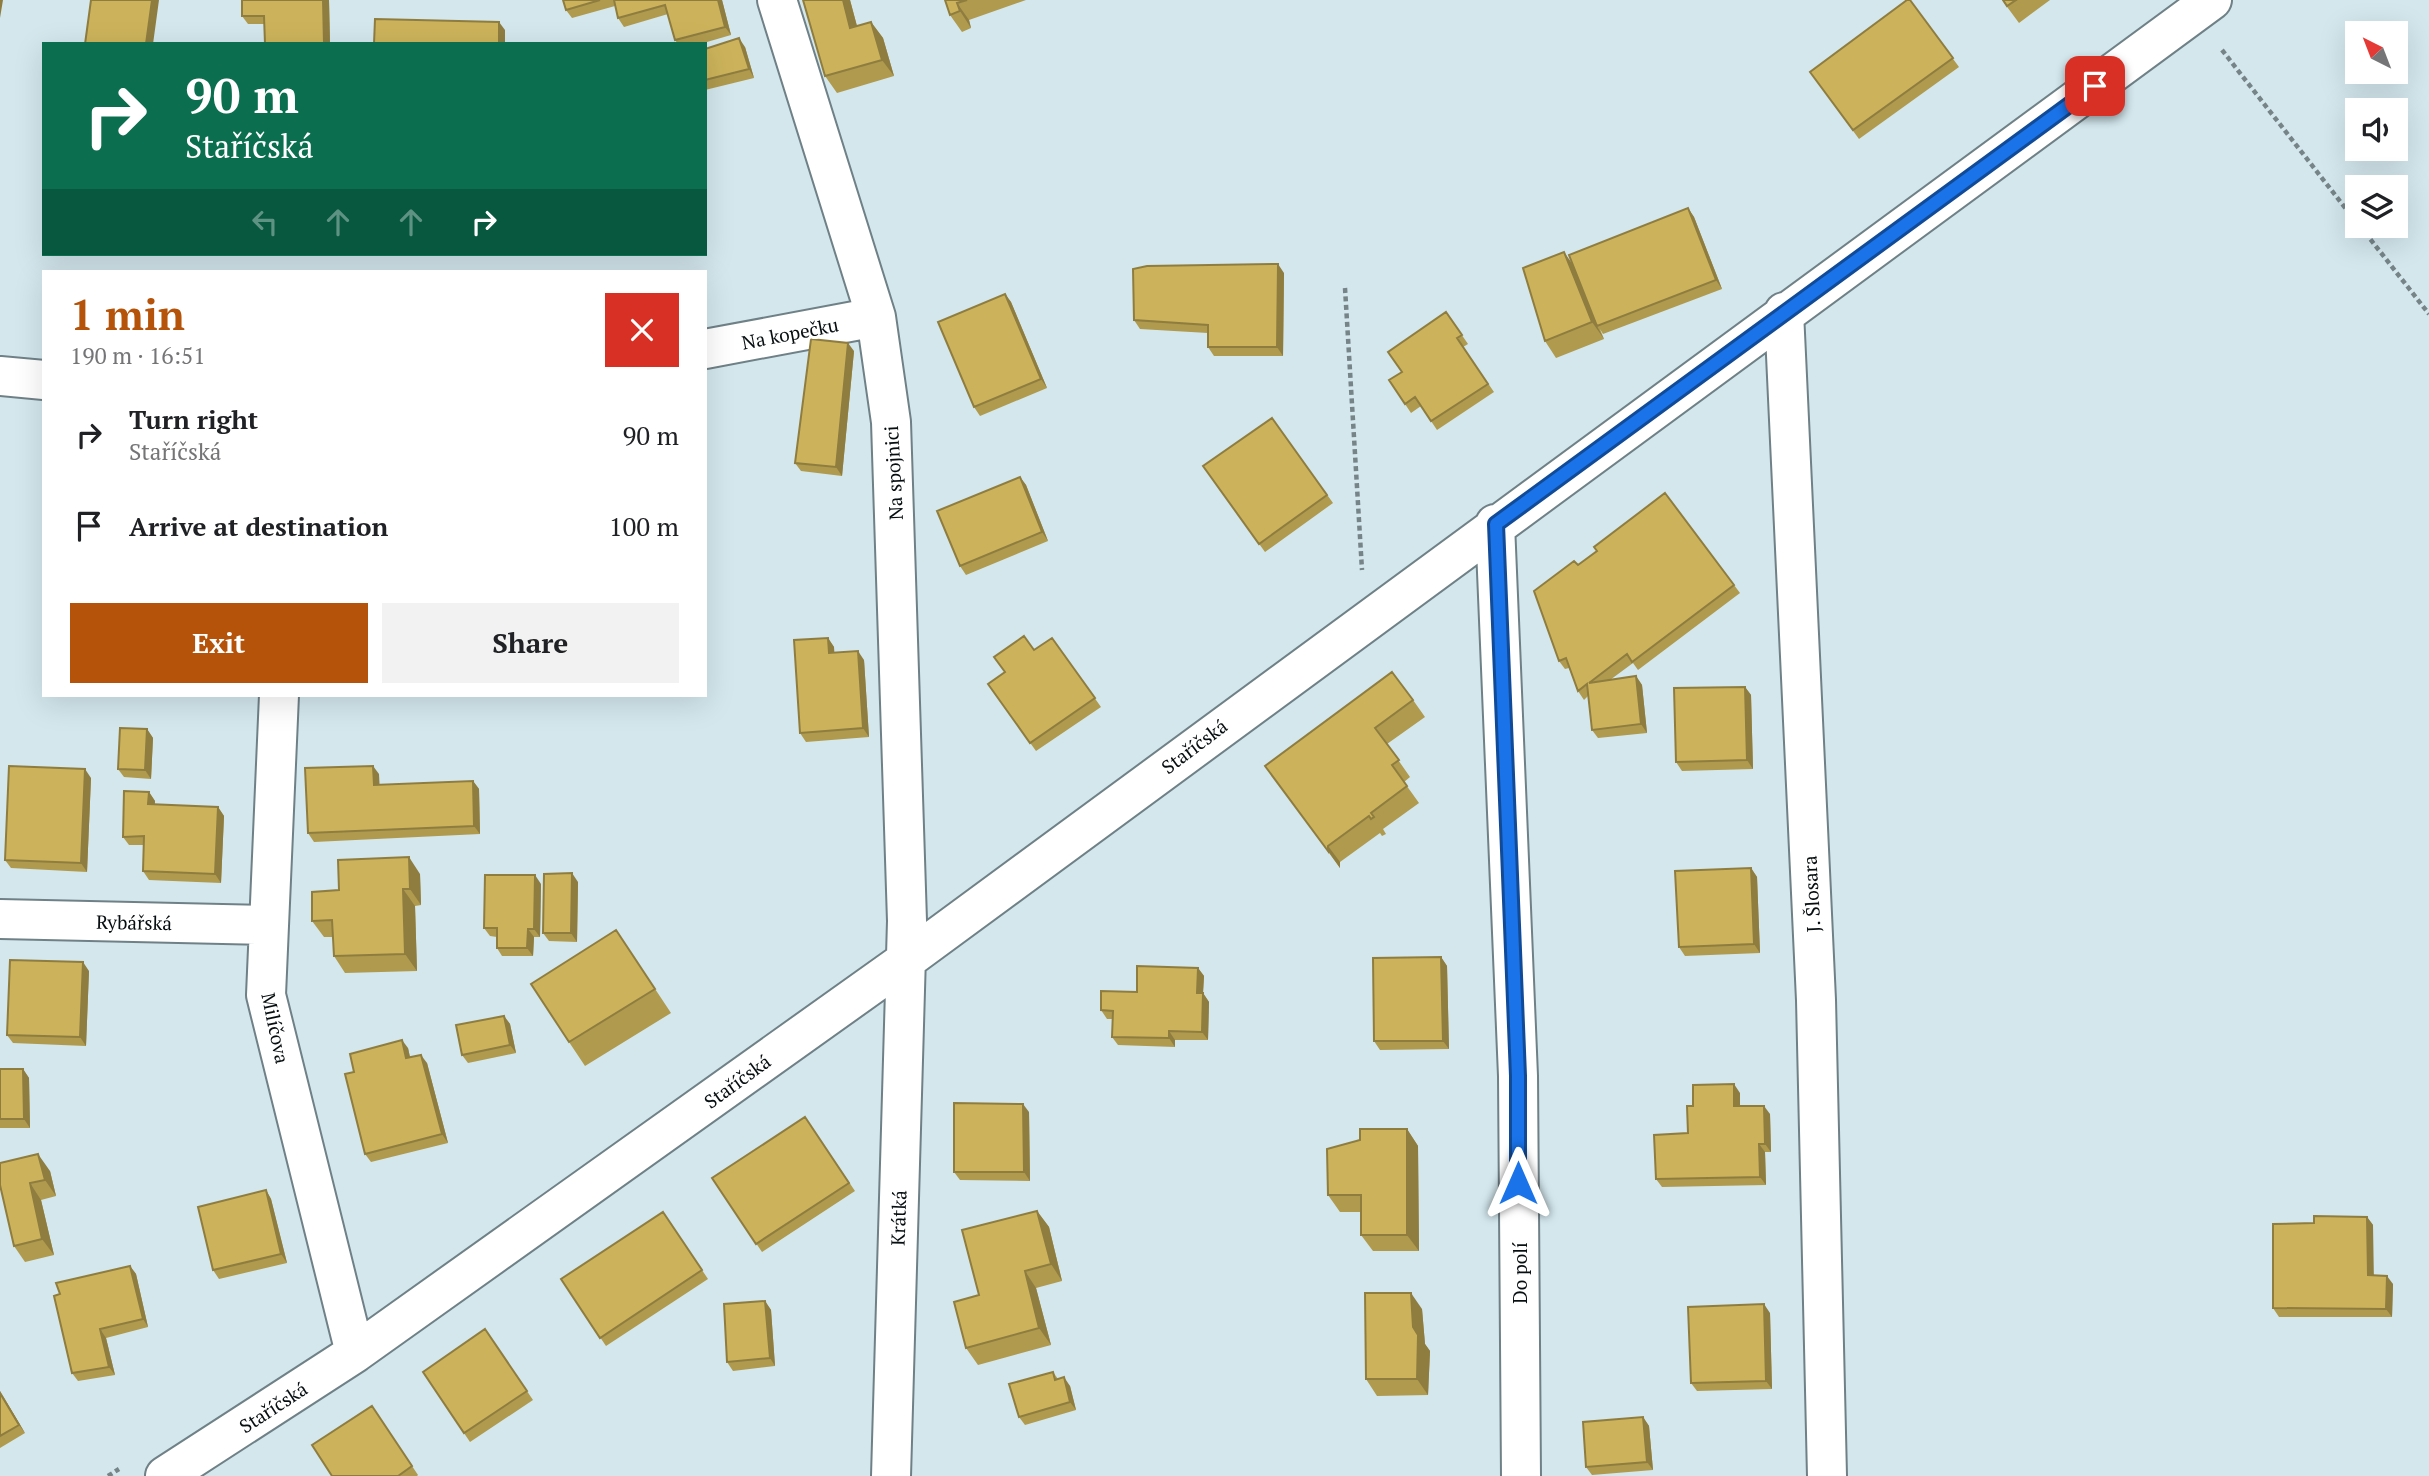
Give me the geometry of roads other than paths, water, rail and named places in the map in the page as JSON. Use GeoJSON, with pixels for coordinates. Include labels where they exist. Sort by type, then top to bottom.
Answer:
{"type":"FeatureCollection","features":[{"type":"Feature","properties":{"kind":"street","name":"Na spojnici"},"geometry":{"type":"LineString","coordinates":[[778,0],[876,317],[891,422],[898,566],[907,921],[905,961]]}},
{"type":"Feature","properties":{"kind":"street","name":"Staříčská"},"geometry":{"type":"LineString","coordinates":[[165,1476],[355,1353],[905,961],[1784,312],[2203,7]]}},
{"type":"Feature","properties":{"kind":"street","name":"J. Šlosara"},"geometry":{"type":"LineString","coordinates":[[1784,312],[1816,1000],[1827,1476]]}},
{"type":"Feature","properties":{"kind":"street","name":"Na kopečku"},"geometry":{"type":"LineString","coordinates":[[707,349],[876,317]]}},
{"type":"Feature","properties":{"kind":"street"},"geometry":{"type":"LineString","coordinates":[[0,376],[42,380]]}},
{"type":"Feature","properties":{"kind":"street","name":"Do polí"},"geometry":{"type":"LineString","coordinates":[[1496,524],[1518,1076],[1521,1476]]}},
{"type":"Feature","properties":{"kind":"street","name":"Milíčova"},"geometry":{"type":"LineString","coordinates":[[279,697],[266,995],[355,1353]]}},
{"type":"Feature","properties":{"kind":"street","name":"Rybářská"},"geometry":{"type":"LineString","coordinates":[[0,919],[268,925]]}},
{"type":"Feature","properties":{"kind":"street","name":"Krátká"},"geometry":{"type":"LineString","coordinates":[[891,1476],[905,961]]}}]}
